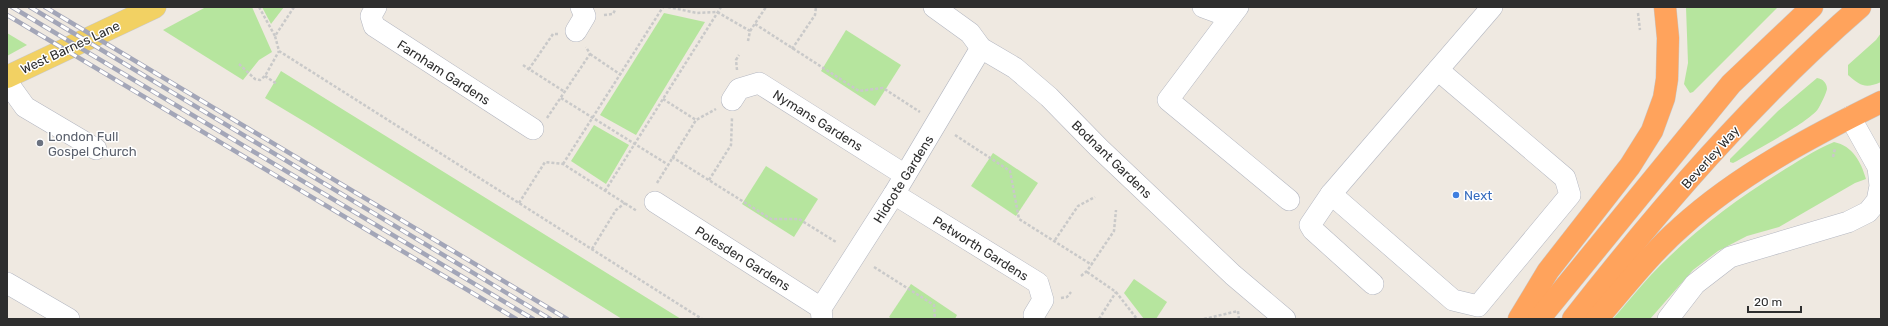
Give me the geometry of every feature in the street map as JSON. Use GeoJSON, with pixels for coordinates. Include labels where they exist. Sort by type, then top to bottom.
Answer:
{"type":"FeatureCollection","features":[{"type":"Feature","properties":{"kind":"highway"},"geometry":{"type":"LineString","coordinates":[[1539,319],[1731,84],[1812,7]]}},
{"type":"Feature","properties":{"kind":"highway","name":"Beverley Way"},"geometry":{"type":"LineString","coordinates":[[1573,319],[1641,232],[1753,108],[1860,7]]}},
{"type":"Feature","properties":{"kind":"highway"},"geometry":{"type":"LineString","coordinates":[[1519,319],[1548,271],[1630,166],[1652,131],[1664,98],[1667,79],[1668,38],[1664,8]]}},
{"type":"Feature","properties":{"kind":"highway"},"geometry":{"type":"LineString","coordinates":[[1597,319],[1646,262],[1681,226],[1725,192],[1791,148],[1881,102]]}},
{"type":"Feature","properties":{"kind":"main road","name":"West Barnes Lane"},"geometry":{"type":"LineString","coordinates":[[7,77],[155,7]]}},
{"type":"Feature","properties":{"kind":"street","name":"Farnham Gardens"},"geometry":{"type":"LineString","coordinates":[[376,7],[371,16],[374,26],[533,129]]}},
{"type":"Feature","properties":{"kind":"street"},"geometry":{"type":"LineString","coordinates":[[576,31],[585,16],[581,7]]}},
{"type":"Feature","properties":{"kind":"street","name":"Bodnant Gardens"},"geometry":{"type":"LineString","coordinates":[[934,7],[970,33],[982,48],[1015,68],[1049,97],[1099,148],[1233,275],[1285,319]]}},
{"type":"Feature","properties":{"kind":"street"},"geometry":{"type":"LineString","coordinates":[[1203,7],[1234,12],[1168,100],[1289,200]]}},
{"type":"Feature","properties":{"kind":"street"},"geometry":{"type":"LineString","coordinates":[[1373,284],[1313,230],[1310,225],[1331,194],[1492,7]]}},
{"type":"Feature","properties":{"kind":"street","name":"Hidcote Gardens"},"geometry":{"type":"LineString","coordinates":[[821,313],[982,48]]}},
{"type":"Feature","properties":{"kind":"street"},"geometry":{"type":"LineString","coordinates":[[1331,194],[1453,300],[1478,306],[1519,259],[1570,195],[1565,178],[1438,70]]}},
{"type":"Feature","properties":{"kind":"street"},"geometry":{"type":"LineString","coordinates":[[7,82],[25,107],[96,149]]}},
{"type":"Feature","properties":{"kind":"street","name":"Nymans Gardens"},"geometry":{"type":"LineString","coordinates":[[732,100],[740,88],[759,83],[906,175]]}},
{"type":"Feature","properties":{"kind":"street"},"geometry":{"type":"LineString","coordinates":[[1668,319],[1695,284],[1730,257],[1848,222],[1868,212],[1879,202],[1880,186],[1878,167],[1850,117]]}},
{"type":"Feature","properties":{"kind":"street","name":"Petworth Gardens"},"geometry":{"type":"LineString","coordinates":[[894,194],[1038,283],[1043,300],[1034,315]]}},
{"type":"Feature","properties":{"kind":"street","name":"Polesden Gardens"},"geometry":{"type":"LineString","coordinates":[[655,202],[821,313]]}},
{"type":"Feature","properties":{"kind":"street"},"geometry":{"type":"LineString","coordinates":[[7,283],[70,319]]}},
{"type":"Feature","properties":{"kind":"path"},"geometry":{"type":"LineString","coordinates":[[259,7],[275,36],[279,51],[702,319]]}},
{"type":"Feature","properties":{"kind":"path"},"geometry":{"type":"LineString","coordinates":[[275,36],[294,7]]}},
{"type":"Feature","properties":{"kind":"path"},"geometry":{"type":"LineString","coordinates":[[563,164],[663,7]]}},
{"type":"Feature","properties":{"kind":"path"},"geometry":{"type":"LineString","coordinates":[[668,7],[697,13],[717,12],[750,31]]}},
{"type":"Feature","properties":{"kind":"path"},"geometry":{"type":"LineString","coordinates":[[605,191],[720,7]]}},
{"type":"Feature","properties":{"kind":"path"},"geometry":{"type":"LineString","coordinates":[[748,41],[750,31],[766,7]]}},
{"type":"Feature","properties":{"kind":"path"},"geometry":{"type":"LineString","coordinates":[[792,49],[815,15],[816,7]]}},
{"type":"Feature","properties":{"kind":"path"},"geometry":{"type":"LineString","coordinates":[[1638,13],[1640,30]]}},
{"type":"Feature","properties":{"kind":"path"},"geometry":{"type":"LineString","coordinates":[[755,24],[859,91],[883,88],[920,112]]}},
{"type":"Feature","properties":{"kind":"path"},"geometry":{"type":"LineString","coordinates":[[531,70],[529,69],[553,34],[576,31],[590,54],[621,75]]}},
{"type":"Feature","properties":{"kind":"path"},"geometry":{"type":"LineString","coordinates":[[239,64],[255,79],[260,80],[265,76],[279,51]]}},
{"type":"Feature","properties":{"kind":"path"},"geometry":{"type":"LineString","coordinates":[[533,129],[543,123],[590,54]]}},
{"type":"Feature","properties":{"kind":"path"},"geometry":{"type":"LineString","coordinates":[[523,65],[565,92]]}},
{"type":"Feature","properties":{"kind":"path"},"geometry":{"type":"LineString","coordinates":[[265,76],[277,84]]}},
{"type":"Feature","properties":{"kind":"path"},"geometry":{"type":"LineString","coordinates":[[561,98],[668,164]]}},
{"type":"Feature","properties":{"kind":"path"},"geometry":{"type":"LineString","coordinates":[[663,99],[696,120]]}},
{"type":"Feature","properties":{"kind":"path"},"geometry":{"type":"LineString","coordinates":[[519,203],[544,162],[563,164],[640,213],[655,202],[652,191],[696,120],[732,100]]}},
{"type":"Feature","properties":{"kind":"path"},"geometry":{"type":"LineString","coordinates":[[709,180],[731,145],[732,100]]}},
{"type":"Feature","properties":{"kind":"path"},"geometry":{"type":"LineString","coordinates":[[955,135],[1010,171],[1019,219],[1055,240],[1092,265]]}},
{"type":"Feature","properties":{"kind":"path"},"geometry":{"type":"LineString","coordinates":[[672,157],[771,219],[799,219],[836,242]]}},
{"type":"Feature","properties":{"kind":"path"},"geometry":{"type":"LineString","coordinates":[[1055,240],[1078,206],[1095,196]]}},
{"type":"Feature","properties":{"kind":"path"},"geometry":{"type":"LineString","coordinates":[[592,249],[616,210],[625,203]]}},
{"type":"Feature","properties":{"kind":"path"},"geometry":{"type":"LineString","coordinates":[[1081,276],[1087,272],[1114,231],[1116,210]]}},
{"type":"Feature","properties":{"kind":"path"},"geometry":{"type":"LineString","coordinates":[[874,266],[934,305],[935,319]]}},
{"type":"Feature","properties":{"kind":"path"},"geometry":{"type":"LineString","coordinates":[[1087,272],[1116,292],[1137,319]]}},
{"type":"Feature","properties":{"kind":"path"},"geometry":{"type":"LineString","coordinates":[[1099,319],[1116,292]]}},
{"type":"Feature","properties":{"kind":"path"},"geometry":{"type":"LineString","coordinates":[[1204,319],[1238,311],[1239,319]]}},
{"type":"Feature","properties":{"kind":"green space"},"geometry":{"type":"Polygon","coordinates":[[[206,7],[252,7],[272,52],[259,60],[243,80],[163,30],[206,7]]]}},
{"type":"Feature","properties":{"kind":"green space"},"geometry":{"type":"Polygon","coordinates":[[[262,7],[284,7],[271,24],[262,7]]]}},
{"type":"Feature","properties":{"kind":"green space"},"geometry":{"type":"Polygon","coordinates":[[[1686,7],[1778,7],[1693,92],[1690,93],[1684,84],[1688,63],[1686,7]]]}},
{"type":"Feature","properties":{"kind":"green space"},"geometry":{"type":"Polygon","coordinates":[[[664,13],[705,22],[636,135],[600,115],[664,13]]]}},
{"type":"Feature","properties":{"kind":"green space"},"geometry":{"type":"Polygon","coordinates":[[[846,30],[901,65],[875,106],[821,71],[846,30]]]}},
{"type":"Feature","properties":{"kind":"green space"},"geometry":{"type":"Polygon","coordinates":[[[7,33],[27,45],[7,56],[7,33]]]}},
{"type":"Feature","properties":{"kind":"green space"},"geometry":{"type":"Polygon","coordinates":[[[1881,33],[1881,82],[1867,86],[1860,84],[1848,75],[1848,65],[1876,40],[1881,33]]]}},
{"type":"Feature","properties":{"kind":"green space"},"geometry":{"type":"Polygon","coordinates":[[[281,71],[681,319],[622,319],[265,98],[281,71]]]}},
{"type":"Feature","properties":{"kind":"green space"},"geometry":{"type":"Polygon","coordinates":[[[1817,78],[1824,82],[1827,89],[1818,109],[1812,115],[1793,129],[1733,163],[1730,162],[1730,159],[1778,111],[1817,78]]]}},
{"type":"Feature","properties":{"kind":"green space"},"geometry":{"type":"Polygon","coordinates":[[[594,125],[629,145],[606,184],[571,161],[594,125]]]}},
{"type":"Feature","properties":{"kind":"green space"},"geometry":{"type":"Polygon","coordinates":[[[1834,142],[1841,144],[1851,151],[1859,161],[1866,179],[1855,183],[1779,227],[1747,236],[1718,251],[1693,270],[1650,319],[1613,319],[1665,260],[1728,207],[1806,156],[1834,142]]]}},
{"type":"Feature","properties":{"kind":"green space"},"geometry":{"type":"Polygon","coordinates":[[[993,153],[1038,183],[1016,216],[971,186],[993,153]]]}},
{"type":"Feature","properties":{"kind":"green space"},"geometry":{"type":"Polygon","coordinates":[[[766,166],[818,199],[794,237],[742,204],[766,166]]]}},
{"type":"Feature","properties":{"kind":"green space"},"geometry":{"type":"Polygon","coordinates":[[[1134,279],[1167,302],[1156,319],[1144,319],[1124,293],[1134,279]]]}},
{"type":"Feature","properties":{"kind":"green space"},"geometry":{"type":"Polygon","coordinates":[[[911,284],[957,315],[955,319],[892,319],[889,317],[911,284]]]}},
{"type":"Feature","properties":{"kind":"railway"},"geometry":{"type":"LineString","coordinates":[[12,7],[533,319]]}},
{"type":"Feature","properties":{"kind":"railway"},"geometry":{"type":"LineString","coordinates":[[30,7],[550,319]]}},
{"type":"Feature","properties":{"kind":"railway"},"geometry":{"type":"LineString","coordinates":[[45,7],[567,319]]}},
{"type":"Feature","properties":{"kind":"railway"},"geometry":{"type":"LineString","coordinates":[[7,15],[516,319]]}},
{"type":"Feature","properties":{"kind":"place","name":"London Full Gospel Church"},"geometry":{"type":"Point","coordinates":[40,143]}},
{"type":"Feature","properties":{"kind":"place","name":"Next"},"geometry":{"type":"Point","coordinates":[1456,195]}}]}
